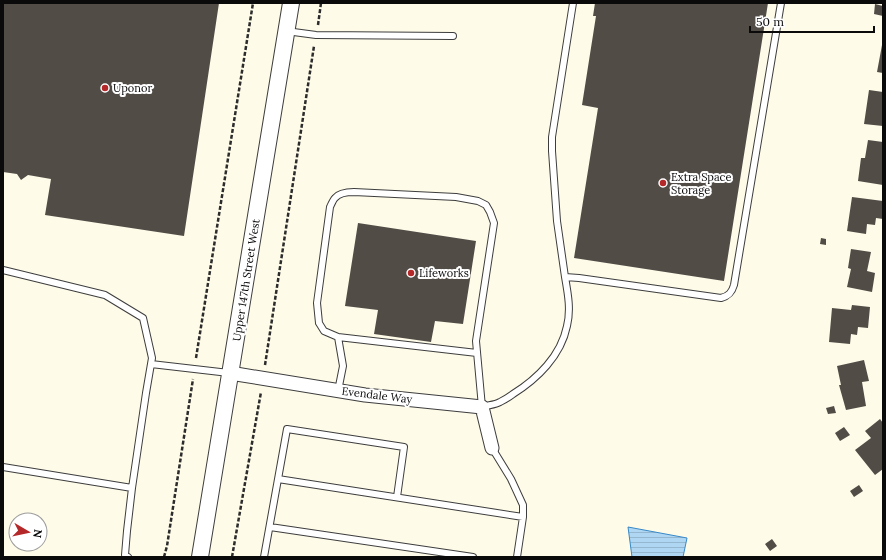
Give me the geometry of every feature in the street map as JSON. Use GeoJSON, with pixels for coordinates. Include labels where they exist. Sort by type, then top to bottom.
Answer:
{"type":"FeatureCollection","features":[{"type":"Feature","properties":{"kind":"street","name":"Upper 147th Street West"},"geometry":{"type":"LineString","coordinates":[[200,557],[291,3]]}},
{"type":"Feature","properties":{"kind":"street","name":"Evendale Way"},"geometry":{"type":"LineString","coordinates":[[230,373],[365,395],[482,406]]}},
{"type":"Feature","properties":{"kind":"street"},"geometry":{"type":"LineString","coordinates":[[482,406],[492,448]]}},
{"type":"Feature","properties":{"kind":"lane"},"geometry":{"type":"LineString","coordinates":[[477,353],[338,337],[324,331],[319,323],[317,303],[330,208],[335,198],[346,192],[456,198],[478,201],[486,205],[494,223],[476,341],[482,406],[500,403],[524,387],[549,364],[559,349],[567,328],[569,301],[557,221],[552,137],[573,3]]}},
{"type":"Feature","properties":{"kind":"lane"},"geometry":{"type":"LineString","coordinates":[[565,277],[721,298],[729,295],[734,285],[781,3]]}},
{"type":"Feature","properties":{"kind":"lane"},"geometry":{"type":"LineString","coordinates":[[286,31],[316,35],[453,36]]}},
{"type":"Feature","properties":{"kind":"lane"},"geometry":{"type":"LineString","coordinates":[[3,270],[105,295],[143,318],[152,364],[132,488],[126,537],[125,555],[128,557]]}},
{"type":"Feature","properties":{"kind":"lane"},"geometry":{"type":"LineString","coordinates":[[338,337],[342,366],[338,391]]}},
{"type":"Feature","properties":{"kind":"lane"},"geometry":{"type":"LineString","coordinates":[[152,364],[230,373]]}},
{"type":"Feature","properties":{"kind":"lane"},"geometry":{"type":"LineString","coordinates":[[264,557],[287,429],[404,447],[397,497]]}},
{"type":"Feature","properties":{"kind":"lane"},"geometry":{"type":"LineString","coordinates":[[492,448],[511,479],[523,504],[523,517],[517,557]]}},
{"type":"Feature","properties":{"kind":"lane"},"geometry":{"type":"LineString","coordinates":[[3,467],[132,488]]}},
{"type":"Feature","properties":{"kind":"lane"},"geometry":{"type":"LineString","coordinates":[[278,479],[523,517]]}},
{"type":"Feature","properties":{"kind":"lane"},"geometry":{"type":"LineString","coordinates":[[270,527],[473,557]]}},
{"type":"Feature","properties":{"kind":"path"},"geometry":{"type":"LineString","coordinates":[[164,557],[167,546],[253,3]]}},
{"type":"Feature","properties":{"kind":"path"},"geometry":{"type":"LineString","coordinates":[[232,557],[260,403],[321,3]]}},
{"type":"Feature","properties":{"kind":"water"},"geometry":{"type":"Polygon","coordinates":[[[628,527],[687,538],[683,557],[632,557],[628,527]]]}},
{"type":"Feature","properties":{"kind":"building","name":"Uponor"},"geometry":{"type":"Polygon","coordinates":[[[3,3],[219,3],[184,236],[45,215],[51,179],[28,175],[21,180],[17,174],[3,172],[3,3]]]}},
{"type":"Feature","properties":{"kind":"building","name":"Extra Space Storage"},"geometry":{"type":"Polygon","coordinates":[[[595,3],[768,3],[724,281],[574,258],[598,108],[582,105],[596,16],[593,16],[595,3]]]}},
{"type":"Feature","properties":{"kind":"building"},"geometry":{"type":"Polygon","coordinates":[[[875,4],[883,6],[883,16],[874,14],[875,4]]]}},
{"type":"Feature","properties":{"kind":"building"},"geometry":{"type":"Polygon","coordinates":[[[883,45],[883,73],[877,72],[883,45]]]}},
{"type":"Feature","properties":{"kind":"building"},"geometry":{"type":"Polygon","coordinates":[[[869,90],[883,92],[883,126],[864,124],[869,90]]]}},
{"type":"Feature","properties":{"kind":"building"},"geometry":{"type":"Polygon","coordinates":[[[868,140],[883,142],[883,185],[858,181],[861,158],[865,158],[868,140]]]}},
{"type":"Feature","properties":{"kind":"building"},"geometry":{"type":"Polygon","coordinates":[[[852,197],[883,201],[883,219],[876,218],[875,225],[867,224],[866,234],[847,231],[852,197]]]}},
{"type":"Feature","properties":{"kind":"building","name":"Lifeworks"},"geometry":{"type":"Polygon","coordinates":[[[358,223],[476,241],[463,324],[435,321],[431,342],[374,334],[378,310],[345,306],[358,223]]]}},
{"type":"Feature","properties":{"kind":"building"},"geometry":{"type":"Polygon","coordinates":[[[821,238],[826,239],[826,245],[820,244],[821,238]]]}},
{"type":"Feature","properties":{"kind":"building"},"geometry":{"type":"Polygon","coordinates":[[[851,249],[871,252],[867,271],[875,273],[872,292],[847,287],[851,269],[848,268],[851,249]]]}},
{"type":"Feature","properties":{"kind":"building"},"geometry":{"type":"Polygon","coordinates":[[[852,305],[870,307],[868,328],[858,327],[857,335],[851,334],[850,344],[829,342],[832,308],[851,310],[852,305]]]}},
{"type":"Feature","properties":{"kind":"building"},"geometry":{"type":"Polygon","coordinates":[[[864,360],[869,381],[862,382],[866,406],[846,410],[839,385],[841,385],[837,366],[864,360]]]}},
{"type":"Feature","properties":{"kind":"building"},"geometry":{"type":"Polygon","coordinates":[[[834,406],[836,413],[828,414],[826,408],[834,406]]]}},
{"type":"Feature","properties":{"kind":"building"},"geometry":{"type":"Polygon","coordinates":[[[880,419],[883,423],[883,469],[875,475],[855,450],[871,438],[865,431],[880,419]]]}},
{"type":"Feature","properties":{"kind":"building"},"geometry":{"type":"Polygon","coordinates":[[[844,427],[850,435],[840,441],[835,433],[844,427]]]}},
{"type":"Feature","properties":{"kind":"building"},"geometry":{"type":"Polygon","coordinates":[[[859,485],[863,491],[854,497],[850,491],[859,485]]]}},
{"type":"Feature","properties":{"kind":"building"},"geometry":{"type":"Polygon","coordinates":[[[772,539],[777,546],[770,551],[765,544],[772,539]]]}},
{"type":"Feature","properties":{"kind":"place","name":"Uponor"},"geometry":{"type":"Point","coordinates":[105,88]}},
{"type":"Feature","properties":{"kind":"place","name":"Extra Space Storage"},"geometry":{"type":"Point","coordinates":[663,183]}},
{"type":"Feature","properties":{"kind":"place","name":"Lifeworks"},"geometry":{"type":"Point","coordinates":[411,273]}}]}
